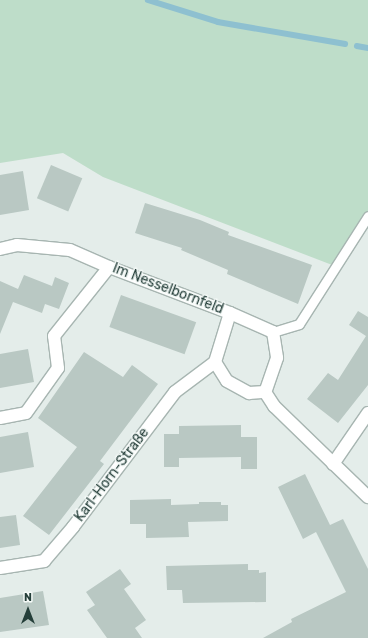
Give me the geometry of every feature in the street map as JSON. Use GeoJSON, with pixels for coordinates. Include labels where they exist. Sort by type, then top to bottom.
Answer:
{"type":"FeatureCollection","features":[{"type":"Feature","properties":{"kind":"street","name":"Im Nesselbornfeld"},"geometry":{"type":"LineString","coordinates":[[0,249],[17,245],[70,250],[109,267],[230,313],[274,332]]}},
{"type":"Feature","properties":{"kind":"street"},"geometry":{"type":"LineString","coordinates":[[0,418],[26,413],[58,368],[54,336],[109,267]]}},
{"type":"Feature","properties":{"kind":"street"},"geometry":{"type":"LineString","coordinates":[[230,313],[215,362],[226,381],[249,393],[265,392]]}},
{"type":"Feature","properties":{"kind":"street"},"geometry":{"type":"LineString","coordinates":[[265,392],[277,358],[274,332]]}},
{"type":"Feature","properties":{"kind":"street","name":"Karl-Horn-Straße"},"geometry":{"type":"LineString","coordinates":[[0,568],[44,561],[73,527],[175,392],[215,362]]}},
{"type":"Feature","properties":{"kind":"street"},"geometry":{"type":"LineString","coordinates":[[265,392],[274,406],[368,497]]}},
{"type":"Feature","properties":{"kind":"street"},"geometry":{"type":"LineString","coordinates":[[333,464],[368,413]]}},
{"type":"Feature","properties":{"kind":"lane"},"geometry":{"type":"LineString","coordinates":[[274,332],[299,324],[368,216]]}},
{"type":"Feature","properties":{"kind":"green space"},"geometry":{"type":"Polygon","coordinates":[[[0,0],[368,0],[368,222],[340,268],[103,177],[63,153],[0,163],[0,0]]]}},
{"type":"Feature","properties":{"kind":"building"},"geometry":{"type":"Polygon","coordinates":[[[51,165],[82,178],[68,211],[37,198],[51,165]]]}},
{"type":"Feature","properties":{"kind":"building"},"geometry":{"type":"Polygon","coordinates":[[[23,171],[29,210],[0,215],[0,175],[23,171]]]}},
{"type":"Feature","properties":{"kind":"building"},"geometry":{"type":"Polygon","coordinates":[[[145,203],[200,220],[229,232],[228,235],[312,265],[298,304],[227,274],[228,270],[181,250],[182,248],[135,233],[145,203]]]}},
{"type":"Feature","properties":{"kind":"building"},"geometry":{"type":"Polygon","coordinates":[[[24,275],[52,286],[55,277],[69,283],[59,309],[45,304],[42,313],[13,302],[0,334],[0,281],[18,289],[24,275]]]}},
{"type":"Feature","properties":{"kind":"building"},"geometry":{"type":"Polygon","coordinates":[[[121,295],[196,322],[185,354],[109,327],[121,295]]]}},
{"type":"Feature","properties":{"kind":"building"},"geometry":{"type":"Polygon","coordinates":[[[358,311],[368,317],[368,385],[338,423],[307,399],[328,373],[338,380],[366,336],[349,325],[358,311]]]}},
{"type":"Feature","properties":{"kind":"building"},"geometry":{"type":"Polygon","coordinates":[[[28,349],[34,382],[0,388],[0,354],[28,349]]]}},
{"type":"Feature","properties":{"kind":"building"},"geometry":{"type":"Polygon","coordinates":[[[84,352],[123,377],[132,365],[158,384],[100,461],[104,464],[49,535],[23,516],[77,447],[38,418],[84,352]]]}},
{"type":"Feature","properties":{"kind":"building"},"geometry":{"type":"Polygon","coordinates":[[[241,425],[241,437],[257,437],[257,469],[241,469],[241,457],[179,458],[179,467],[164,467],[164,434],[179,434],[179,426],[241,425]]]}},
{"type":"Feature","properties":{"kind":"building"},"geometry":{"type":"Polygon","coordinates":[[[28,432],[34,467],[0,473],[0,437],[28,432]]]}},
{"type":"Feature","properties":{"kind":"building"},"geometry":{"type":"Polygon","coordinates":[[[305,474],[330,525],[343,519],[368,569],[368,638],[263,638],[292,622],[291,619],[346,592],[316,532],[303,539],[278,487],[305,474]]]}},
{"type":"Feature","properties":{"kind":"building"},"geometry":{"type":"Polygon","coordinates":[[[171,499],[171,505],[199,504],[199,502],[221,502],[221,505],[228,505],[228,521],[188,522],[189,537],[146,538],[146,524],[130,524],[130,500],[171,499]]]}},
{"type":"Feature","properties":{"kind":"building"},"geometry":{"type":"Polygon","coordinates":[[[16,515],[20,545],[0,548],[0,517],[16,515]]]}},
{"type":"Feature","properties":{"kind":"building"},"geometry":{"type":"Polygon","coordinates":[[[248,564],[248,570],[259,570],[259,573],[266,572],[266,602],[183,603],[182,590],[167,590],[166,566],[248,564]]]}},
{"type":"Feature","properties":{"kind":"building"},"geometry":{"type":"Polygon","coordinates":[[[120,569],[131,584],[124,589],[146,620],[135,628],[142,638],[107,638],[87,610],[95,605],[86,592],[120,569]]]}},
{"type":"Feature","properties":{"kind":"building"},"geometry":{"type":"Polygon","coordinates":[[[43,591],[49,625],[0,632],[0,598],[43,591]]]}},
{"type":"Feature","properties":{"kind":"waterway"},"geometry":{"type":"LineString","coordinates":[[148,0],[218,22],[345,44]]}},
{"type":"Feature","properties":{"kind":"waterway"},"geometry":{"type":"LineString","coordinates":[[357,46],[368,48]]}}]}
